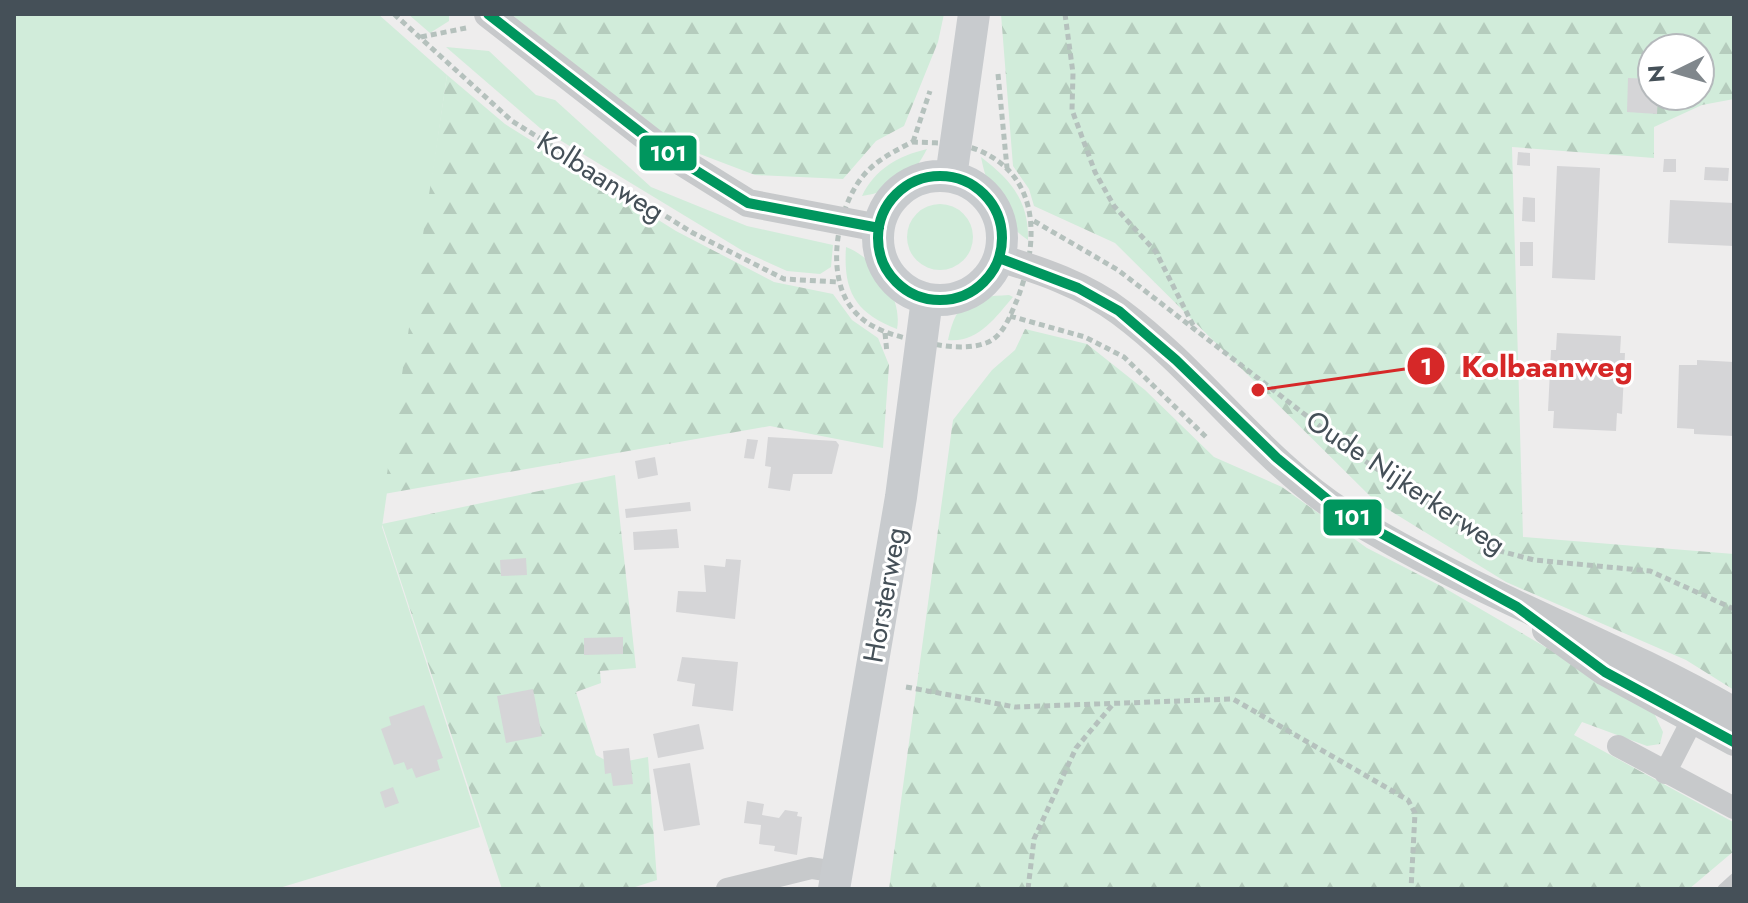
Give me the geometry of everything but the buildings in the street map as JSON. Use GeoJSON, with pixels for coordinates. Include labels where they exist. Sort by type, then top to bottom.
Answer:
{"type":"FeatureCollection","features":[{"type":"Feature","properties":{"kind":"main road"},"geometry":{"type":"LineString","coordinates":[[951,177],[974,14]]}},
{"type":"Feature","properties":{"kind":"main road"},"geometry":{"type":"LineString","coordinates":[[932,176],[951,177],[968,182],[994,206],[1000,223],[999,258],[978,287],[945,300],[927,299],[894,280],[878,247],[879,228],[885,209],[897,193],[913,182],[932,176]]}},
{"type":"Feature","properties":{"kind":"main road","name":"Horsterweg"},"geometry":{"type":"LineString","coordinates":[[835,880],[901,497],[927,299]]}},
{"type":"Feature","properties":{"kind":"street","name":"Kolbaanweg"},"geometry":{"type":"LineString","coordinates":[[493,18],[663,150],[748,203],[879,228]]}},
{"type":"Feature","properties":{"kind":"street","name":"Oude Nijkerkerweg"},"geometry":{"type":"LineString","coordinates":[[999,258],[1078,288],[1119,311],[1316,494],[1425,560],[1517,607],[1610,645],[1698,707],[1734,742]]}},
{"type":"Feature","properties":{"kind":"street","name":"Oude Nijkerkerweg"},"geometry":{"type":"LineString","coordinates":[[1698,707],[1734,711]]}},
{"type":"Feature","properties":{"kind":"street"},"geometry":{"type":"LineString","coordinates":[[1665,773],[1698,707]]}},
{"type":"Feature","properties":{"kind":"street"},"geometry":{"type":"LineString","coordinates":[[1618,746],[1734,808]]}},
{"type":"Feature","properties":{"kind":"street"},"geometry":{"type":"LineString","coordinates":[[727,889],[811,868],[835,880]]}},
{"type":"Feature","properties":{"kind":"lane"},"geometry":{"type":"LineString","coordinates":[[1723,889],[1734,879]]}},
{"type":"Feature","properties":{"kind":"path","name":"Kolbaanweg"},"geometry":{"type":"LineString","coordinates":[[394,14],[512,121],[693,233],[784,279],[838,282],[844,300],[857,315],[885,333]]}},
{"type":"Feature","properties":{"kind":"path"},"geometry":{"type":"LineString","coordinates":[[1065,14],[1073,73],[1072,110],[1095,172],[1114,206],[1156,252],[1197,331]]}},
{"type":"Feature","properties":{"kind":"path"},"geometry":{"type":"LineString","coordinates":[[420,37],[493,18]]}},
{"type":"Feature","properties":{"kind":"path"},"geometry":{"type":"LineString","coordinates":[[997,60],[1007,169]]}},
{"type":"Feature","properties":{"kind":"path","name":"Oude Nijkerkerweg"},"geometry":{"type":"LineString","coordinates":[[1034,221],[1118,270],[1365,461],[1500,551],[1534,560],[1650,571],[1679,581],[1734,609]]}},
{"type":"Feature","properties":{"kind":"path"},"geometry":{"type":"LineString","coordinates":[[1010,316],[1085,337],[1124,357],[1208,439]]}},
{"type":"Feature","properties":{"kind":"path"},"geometry":{"type":"LineString","coordinates":[[906,687],[1015,707],[1233,699],[1408,800],[1415,813],[1411,889]]}},
{"type":"Feature","properties":{"kind":"path"},"geometry":{"type":"LineString","coordinates":[[1028,889],[1034,839],[1076,748],[1114,703]]}},
{"type":"Feature","properties":{"kind":"green space"},"geometry":{"type":"Polygon","coordinates":[[[14,14],[378,14],[447,75],[382,527],[480,827],[276,889],[14,889],[14,14]]]}},
{"type":"Feature","properties":{"kind":"green space"},"geometry":{"type":"Polygon","coordinates":[[[408,14],[449,14],[449,21],[430,33],[408,14]]]}},
{"type":"Feature","properties":{"kind":"green space"},"geometry":{"type":"Polygon","coordinates":[[[511,14],[944,14],[938,42],[904,126],[876,141],[843,179],[755,175],[676,145],[511,14]]]}},
{"type":"Feature","properties":{"kind":"green space"},"geometry":{"type":"Polygon","coordinates":[[[1001,14],[1734,14],[1734,99],[1716,102],[1716,32],[1636,32],[1636,112],[1687,112],[1654,127],[1654,158],[1512,147],[1523,537],[1734,554],[1734,690],[1686,660],[1506,582],[1376,502],[1115,243],[1034,206],[1029,189],[1013,166],[1001,14]]]}},
{"type":"Feature","properties":{"kind":"green space"},"geometry":{"type":"Polygon","coordinates":[[[446,47],[489,51],[536,95],[555,100],[651,187],[747,226],[833,245],[831,267],[820,274],[787,271],[743,251],[540,128],[446,47]]]}},
{"type":"Feature","properties":{"kind":"green space"},"geometry":{"type":"Polygon","coordinates":[[[447,75],[505,124],[676,231],[774,282],[833,294],[852,320],[878,338],[889,365],[883,448],[770,426],[384,494],[447,75]]]}},
{"type":"Feature","properties":{"kind":"green space"},"geometry":{"type":"Polygon","coordinates":[[[927,149],[915,168],[900,182],[883,191],[862,196],[888,165],[927,149]]]}},
{"type":"Feature","properties":{"kind":"green space"},"geometry":{"type":"Polygon","coordinates":[[[981,157],[1016,192],[1025,214],[1028,240],[1003,214],[987,181],[981,157]]]}},
{"type":"Feature","properties":{"kind":"green space"},"geometry":{"type":"Polygon","coordinates":[[[946,204],[964,213],[971,224],[971,250],[964,261],[953,268],[934,270],[916,261],[909,250],[907,231],[916,213],[927,206],[946,204]]]}},
{"type":"Feature","properties":{"kind":"green space"},"geometry":{"type":"Polygon","coordinates":[[[846,247],[867,260],[885,280],[896,304],[897,329],[871,316],[855,298],[847,276],[846,247]]]}},
{"type":"Feature","properties":{"kind":"green space"},"geometry":{"type":"Polygon","coordinates":[[[984,297],[1013,297],[985,328],[968,338],[948,340],[956,316],[967,303],[984,297]]]}},
{"type":"Feature","properties":{"kind":"green space"},"geometry":{"type":"Polygon","coordinates":[[[1025,329],[1087,344],[1145,390],[1214,457],[1282,487],[1367,548],[1441,586],[1652,709],[1663,732],[1660,744],[1647,746],[1582,722],[1574,735],[1733,822],[1734,851],[1689,889],[889,889],[953,420],[992,370],[1015,350],[1025,329]]]}},
{"type":"Feature","properties":{"kind":"green space"},"geometry":{"type":"Polygon","coordinates":[[[615,475],[636,668],[600,671],[601,683],[576,692],[596,755],[612,764],[648,757],[657,880],[629,889],[502,889],[382,524],[615,475]]]}},
{"type":"Feature","properties":{"kind":"transit line","name":"101"},"geometry":{"type":"LineString","coordinates":[[488,14],[663,150],[748,203],[879,228]]}},
{"type":"Feature","properties":{"kind":"transit line","name":"101"},"geometry":{"type":"LineString","coordinates":[[940,176],[964,181],[984,194],[997,214],[1002,238],[997,262],[984,282],[964,295],[940,300],[916,295],[896,282],[883,262],[878,238],[883,214],[896,194],[916,181],[940,176]]}},
{"type":"Feature","properties":{"kind":"transit line","name":"101"},"geometry":{"type":"LineString","coordinates":[[999,258],[1078,288],[1119,311],[1176,360],[1277,458],[1344,513],[1517,607],[1605,672],[1734,742]]}},
{"type":"Feature","properties":{"kind":"place","name":"Kolbaanweg"},"geometry":{"type":"Point","coordinates":[1258,390]}}]}
